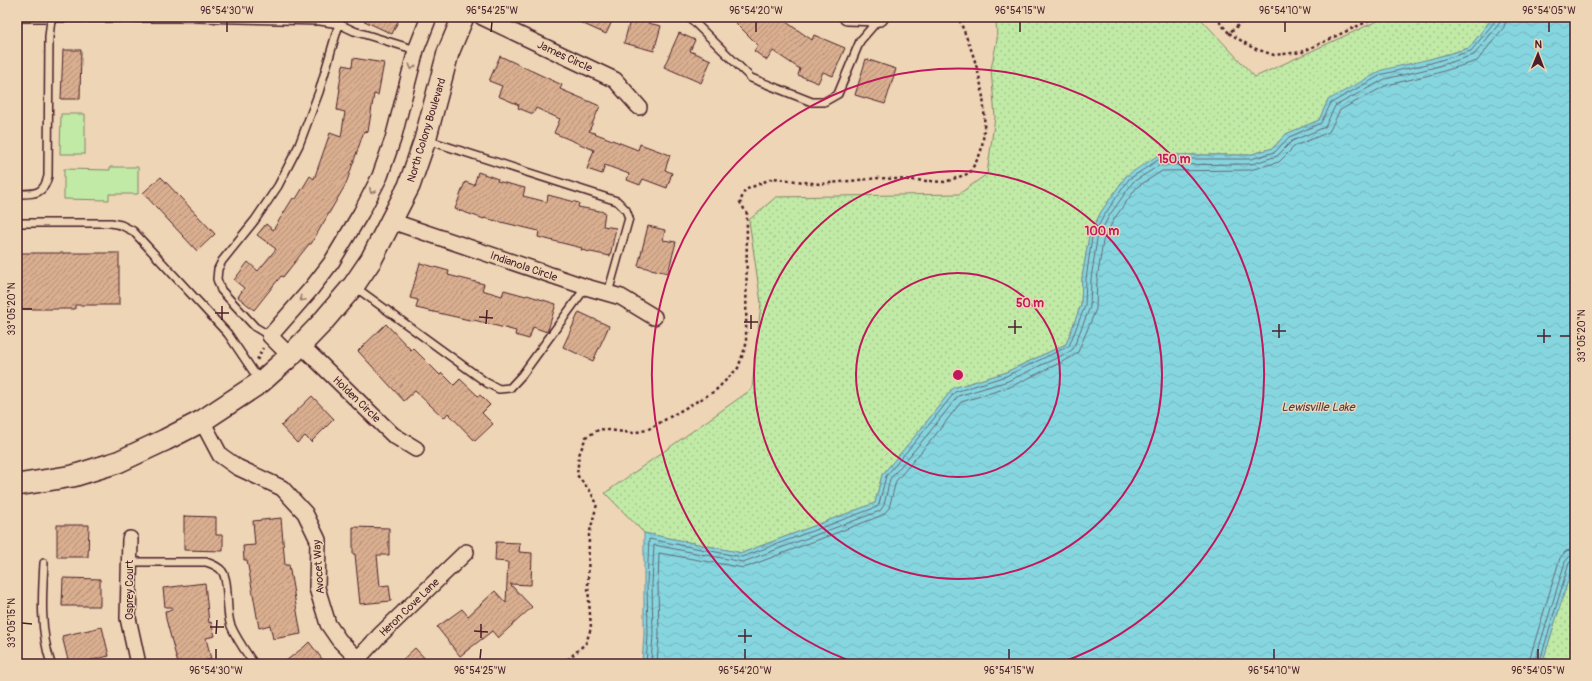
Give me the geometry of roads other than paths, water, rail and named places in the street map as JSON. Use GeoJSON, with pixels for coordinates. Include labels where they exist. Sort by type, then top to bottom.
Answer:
{"type":"FeatureCollection","features":[{"type":"Feature","properties":{"kind":"main road","name":"North Colony Boulevard"},"geometry":{"type":"LineString","coordinates":[[17,485],[73,476],[118,462],[202,421],[256,375],[295,351],[320,325],[354,286],[371,260],[409,186],[425,140],[448,53],[463,17]]}},
{"type":"Feature","properties":{"kind":"street"},"geometry":{"type":"LineString","coordinates":[[270,336],[311,289],[331,263],[361,213],[380,176],[393,139],[416,50],[429,17]]}},
{"type":"Feature","properties":{"kind":"street","name":"James Circle"},"geometry":{"type":"LineString","coordinates":[[482,17],[615,80],[639,107]]}},
{"type":"Feature","properties":{"kind":"street"},"geometry":{"type":"LineString","coordinates":[[847,17],[880,17]]}},
{"type":"Feature","properties":{"kind":"street","name":"Indianola Circle"},"geometry":{"type":"LineString","coordinates":[[391,221],[586,287],[621,297],[654,317]]}},
{"type":"Feature","properties":{"kind":"street","name":"Holden Circle"},"geometry":{"type":"LineString","coordinates":[[270,336],[295,351],[393,435],[416,449]]}},
{"type":"Feature","properties":{"kind":"street","name":"Avocet Way"},"geometry":{"type":"LineString","coordinates":[[202,421],[220,454],[237,467],[282,488],[305,513],[318,540],[317,588],[328,624],[355,661]]}},
{"type":"Feature","properties":{"kind":"street","name":"Osprey Court"},"geometry":{"type":"LineString","coordinates":[[130,539],[128,618],[138,664]]}},
{"type":"Feature","properties":{"kind":"street","name":"Heron Cove Lane"},"geometry":{"type":"LineString","coordinates":[[355,661],[466,552]]}},
{"type":"Feature","properties":{"kind":"lane"},"geometry":{"type":"LineString","coordinates":[[689,17],[751,78],[812,102],[824,102],[838,94],[860,42],[880,17]]}},
{"type":"Feature","properties":{"kind":"lane"},"geometry":{"type":"LineString","coordinates":[[17,18],[340,20],[354,31],[416,50]]}},
{"type":"Feature","properties":{"kind":"lane"},"geometry":{"type":"LineString","coordinates":[[17,194],[37,193],[43,189],[48,176],[49,37],[51,19]]}},
{"type":"Feature","properties":{"kind":"lane"},"geometry":{"type":"LineString","coordinates":[[270,336],[255,327],[221,290],[217,279],[218,269],[222,260],[255,220],[278,186],[299,145],[319,92],[340,20]]}},
{"type":"Feature","properties":{"kind":"lane"},"geometry":{"type":"LineString","coordinates":[[425,140],[617,201],[626,210],[628,218],[608,293]]}},
{"type":"Feature","properties":{"kind":"lane"},"geometry":{"type":"LineString","coordinates":[[17,223],[111,223],[121,225],[133,231],[228,334],[256,375]]}},
{"type":"Feature","properties":{"kind":"lane"},"geometry":{"type":"LineString","coordinates":[[354,286],[487,382],[499,389],[510,388],[522,374],[586,287]]}},
{"type":"Feature","properties":{"kind":"lane"},"geometry":{"type":"LineString","coordinates":[[129,562],[206,562],[216,566],[222,571],[225,579],[226,602],[231,626],[254,664]]}},
{"type":"Feature","properties":{"kind":"lane"},"geometry":{"type":"LineString","coordinates":[[44,563],[42,625],[51,664]]}},
{"type":"Feature","properties":{"kind":"water","name":"Lewisville Lake"},"geometry":{"type":"Polygon","coordinates":[[[1493,17],[1575,17],[1575,558],[1542,664],[642,664],[644,635],[644,533],[742,553],[875,503],[882,475],[953,388],[1004,373],[1066,344],[1081,305],[1082,278],[1089,236],[1101,212],[1126,176],[1157,156],[1249,155],[1273,148],[1286,134],[1319,120],[1328,100],[1382,70],[1469,48],[1493,17]]]}}]}
